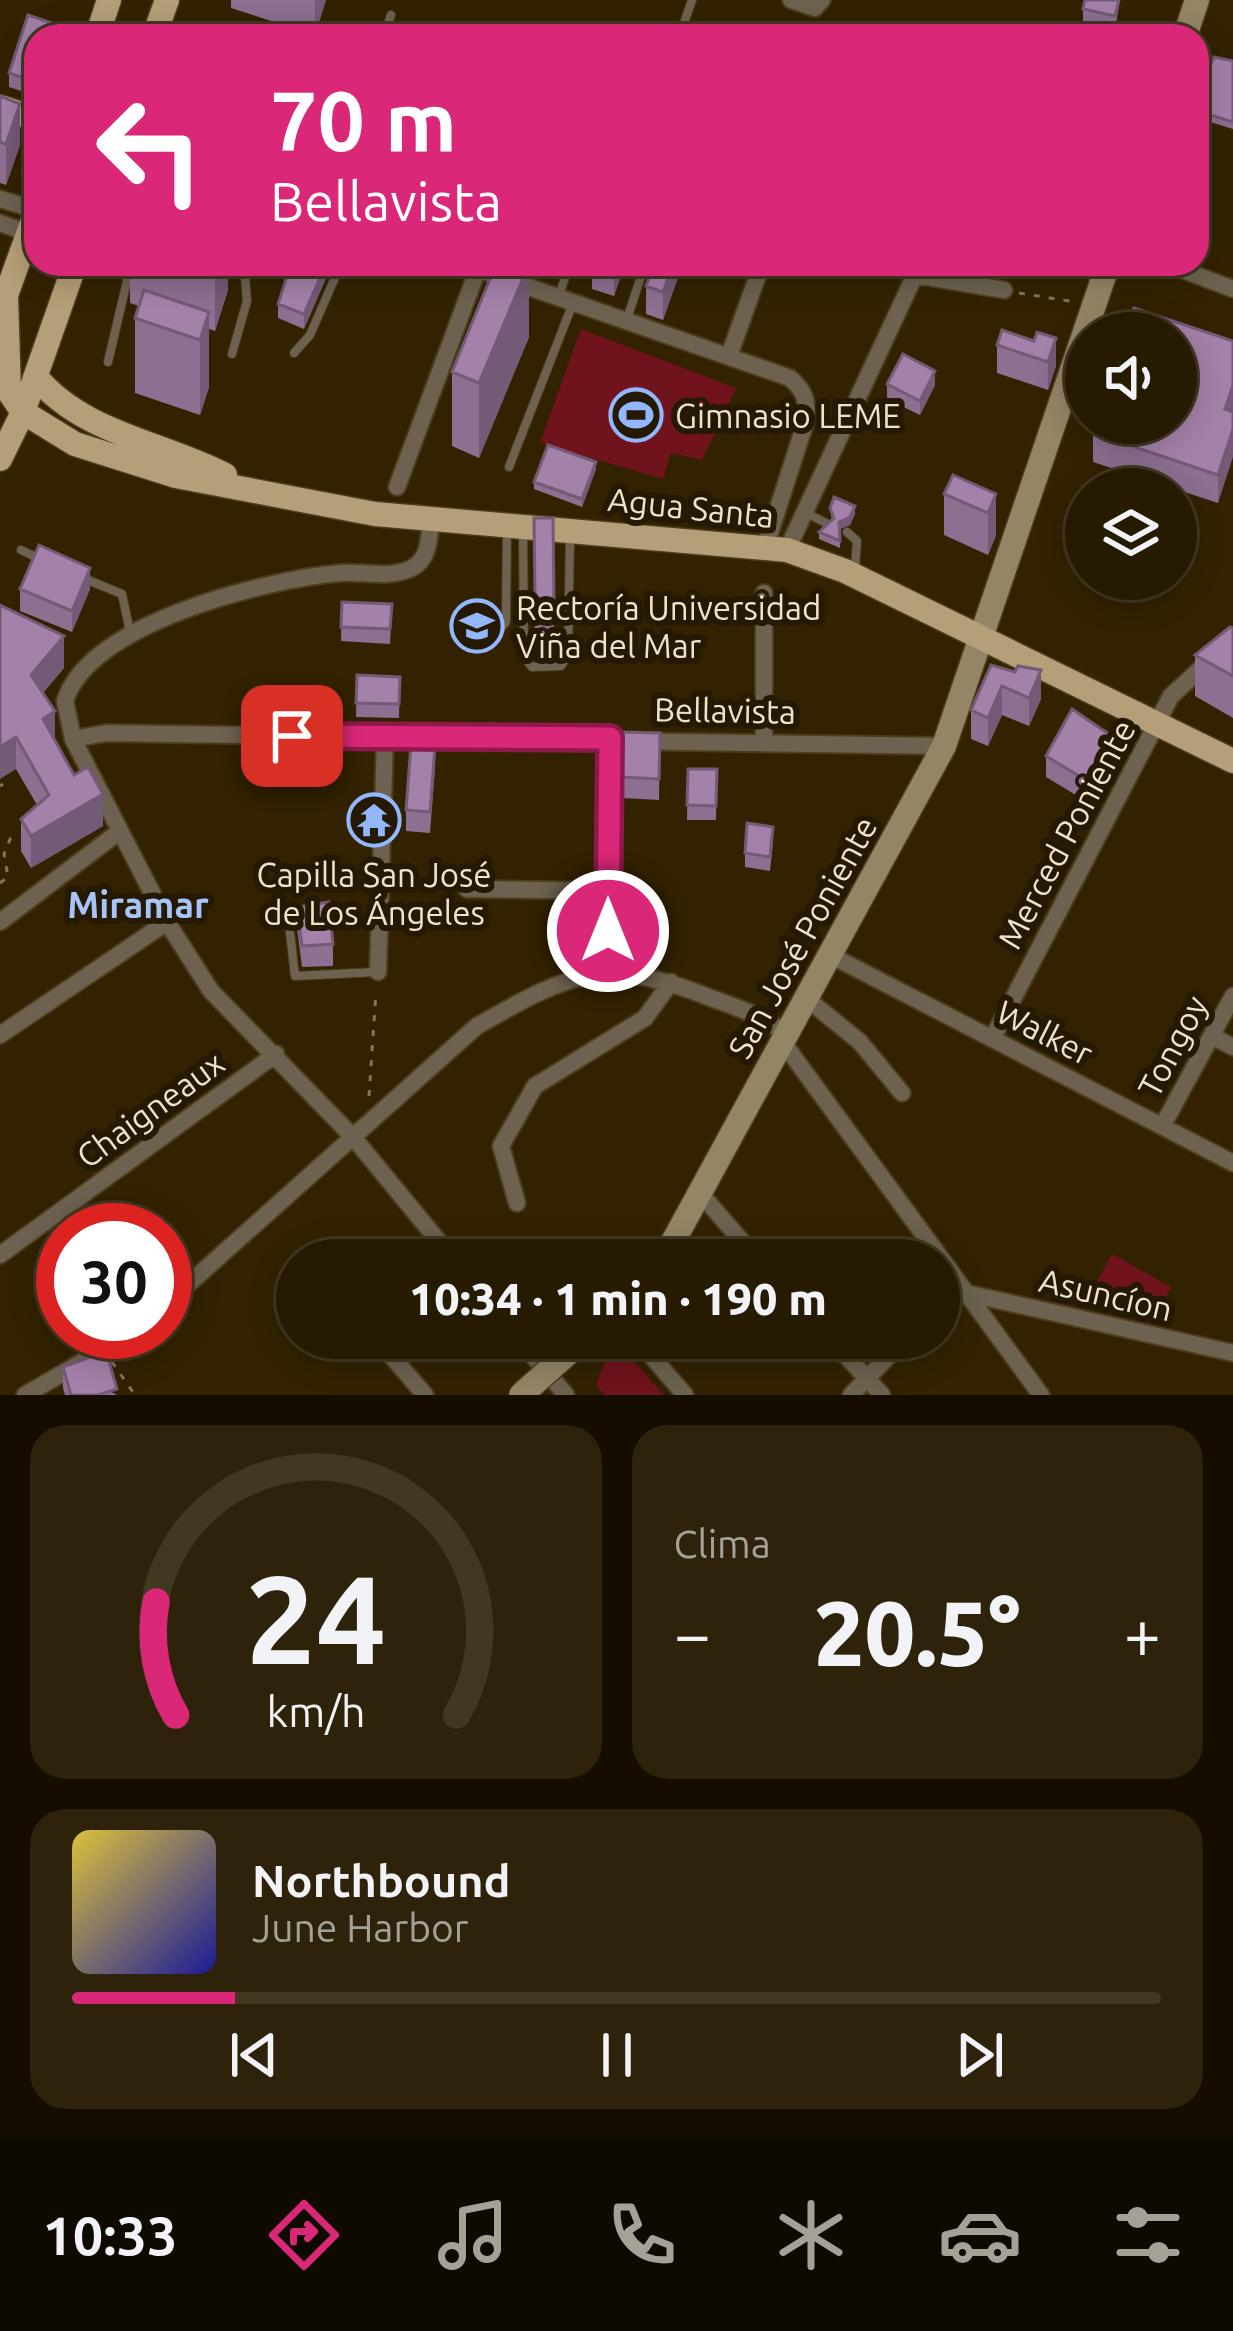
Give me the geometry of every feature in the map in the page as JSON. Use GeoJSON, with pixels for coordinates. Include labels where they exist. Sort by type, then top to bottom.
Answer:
{"type":"FeatureCollection","features":[{"type":"Feature","properties":{"kind":"main road"},"geometry":{"type":"LineString","coordinates":[[23,412],[9,392],[3,304],[24,246]]}},
{"type":"Feature","properties":{"kind":"main road"},"geometry":{"type":"LineString","coordinates":[[0,459],[23,412],[71,276]]}},
{"type":"Feature","properties":{"kind":"main road","name":"Agua Santa"},"geometry":{"type":"LineString","coordinates":[[35,377],[89,421],[184,454],[243,485]]}},
{"type":"Feature","properties":{"kind":"main road","name":"Agua Santa"},"geometry":{"type":"LineString","coordinates":[[23,412],[107,456],[176,476],[243,485],[339,508],[777,548],[854,576],[1233,760]]}},
{"type":"Feature","properties":{"kind":"street"},"geometry":{"type":"LineString","coordinates":[[791,0],[820,4]]}},
{"type":"Feature","properties":{"kind":"street"},"geometry":{"type":"LineString","coordinates":[[397,487],[468,276]]}},
{"type":"Feature","properties":{"kind":"street"},"geometry":{"type":"LineString","coordinates":[[497,276],[790,377],[808,404],[777,548]]}},
{"type":"Feature","properties":{"kind":"street"},"geometry":{"type":"LineString","coordinates":[[729,356],[758,276]]}},
{"type":"Feature","properties":{"kind":"street"},"geometry":{"type":"LineString","coordinates":[[777,548],[804,512],[915,276]]}},
{"type":"Feature","properties":{"kind":"street"},"geometry":{"type":"LineString","coordinates":[[921,276],[1004,290]]}},
{"type":"Feature","properties":{"kind":"street","name":"San José Poniente"},"geometry":{"type":"LineString","coordinates":[[675,1239],[944,746],[1104,276]]}},
{"type":"Feature","properties":{"kind":"street"},"geometry":{"type":"LineString","coordinates":[[1199,276],[1233,289]]}},
{"type":"Feature","properties":{"kind":"street"},"geometry":{"type":"LineString","coordinates":[[431,519],[426,554],[400,573],[341,572],[270,587],[130,633],[80,666],[65,701],[73,739],[167,922],[211,991],[353,1137],[437,1239]]}},
{"type":"Feature","properties":{"kind":"street"},"geometry":{"type":"LineString","coordinates":[[764,593],[764,740]]}},
{"type":"Feature","properties":{"kind":"street","name":"Merced Poniente"},"geometry":{"type":"LineString","coordinates":[[992,1039],[1182,681],[1233,639]]}},
{"type":"Feature","properties":{"kind":"street","name":"Bellavista"},"geometry":{"type":"LineString","coordinates":[[73,739],[106,733],[944,746]]}},
{"type":"Feature","properties":{"kind":"street"},"geometry":{"type":"LineString","coordinates":[[378,972],[385,738]]}},
{"type":"Feature","properties":{"kind":"street"},"geometry":{"type":"LineString","coordinates":[[608,970],[610,738]]}},
{"type":"Feature","properties":{"kind":"street"},"geometry":{"type":"LineString","coordinates":[[0,922],[120,831]]}},
{"type":"Feature","properties":{"kind":"street"},"geometry":{"type":"LineString","coordinates":[[467,889],[607,891]]}},
{"type":"Feature","properties":{"kind":"street"},"geometry":{"type":"LineString","coordinates":[[0,1035],[167,922]]}},
{"type":"Feature","properties":{"kind":"street","name":"Walker"},"geometry":{"type":"LineString","coordinates":[[830,955],[1233,1163]]}},
{"type":"Feature","properties":{"kind":"street"},"geometry":{"type":"LineString","coordinates":[[192,1280],[477,1026],[574,977],[608,970],[671,982],[769,1020],[1041,1395]]}},
{"type":"Feature","properties":{"kind":"street"},"geometry":{"type":"LineString","coordinates":[[517,1203],[501,1146],[527,1094],[645,1018],[671,982]]}},
{"type":"Feature","properties":{"kind":"street","name":"Tongoy"},"geometry":{"type":"LineString","coordinates":[[1163,1125],[1233,996]]}},
{"type":"Feature","properties":{"kind":"street"},"geometry":{"type":"LineString","coordinates":[[806,998],[860,1042],[902,1093]]}},
{"type":"Feature","properties":{"kind":"street"},"geometry":{"type":"LineString","coordinates":[[1212,1036],[1233,1047]]}},
{"type":"Feature","properties":{"kind":"street","name":"Chaigneaux"},"geometry":{"type":"LineString","coordinates":[[0,1255],[276,1054]]}},
{"type":"Feature","properties":{"kind":"street"},"geometry":{"type":"LineString","coordinates":[[701,1194],[740,1239]]}},
{"type":"Feature","properties":{"kind":"street","name":"Asuncíon"},"geometry":{"type":"LineString","coordinates":[[966,1293],[1233,1353]]}},
{"type":"Feature","properties":{"kind":"street"},"geometry":{"type":"LineString","coordinates":[[25,1395],[93,1359]]}},
{"type":"Feature","properties":{"kind":"street"},"geometry":{"type":"LineString","coordinates":[[394,1359],[425,1395]]}},
{"type":"Feature","properties":{"kind":"street"},"geometry":{"type":"LineString","coordinates":[[536,1359],[566,1395]]}},
{"type":"Feature","properties":{"kind":"street"},"geometry":{"type":"LineString","coordinates":[[521,1395],[561,1359]]}},
{"type":"Feature","properties":{"kind":"street"},"geometry":{"type":"LineString","coordinates":[[655,1359],[685,1395]]}},
{"type":"Feature","properties":{"kind":"street"},"geometry":{"type":"LineString","coordinates":[[849,1359],[882,1395]]}},
{"type":"Feature","properties":{"kind":"street"},"geometry":{"type":"LineString","coordinates":[[851,1395],[887,1359]]}},
{"type":"Feature","properties":{"kind":"lane"},"geometry":{"type":"LineString","coordinates":[[388,24],[391,15]]}},
{"type":"Feature","properties":{"kind":"lane"},"geometry":{"type":"LineString","coordinates":[[108,362],[128,276]]}},
{"type":"Feature","properties":{"kind":"lane"},"geometry":{"type":"LineString","coordinates":[[232,354],[247,301],[245,276]]}},
{"type":"Feature","properties":{"kind":"lane"},"geometry":{"type":"LineString","coordinates":[[294,353],[310,335],[336,276]]}},
{"type":"Feature","properties":{"kind":"lane"},"geometry":{"type":"LineString","coordinates":[[509,467],[566,300],[569,276]]}},
{"type":"Feature","properties":{"kind":"lane"},"geometry":{"type":"LineString","coordinates":[[626,320],[641,276]]}},
{"type":"Feature","properties":{"kind":"lane"},"geometry":{"type":"LineString","coordinates":[[804,512],[826,523]]}},
{"type":"Feature","properties":{"kind":"lane"},"geometry":{"type":"LineString","coordinates":[[515,524],[524,657],[532,667],[561,666],[568,655],[571,528]]}},
{"type":"Feature","properties":{"kind":"lane"},"geometry":{"type":"LineString","coordinates":[[495,636],[506,622],[515,524]]}},
{"type":"Feature","properties":{"kind":"lane"},"geometry":{"type":"LineString","coordinates":[[847,532],[857,542],[854,576]]}},
{"type":"Feature","properties":{"kind":"lane"},"geometry":{"type":"LineString","coordinates":[[21,550],[122,595],[130,633]]}},
{"type":"Feature","properties":{"kind":"lane"},"geometry":{"type":"LineString","coordinates":[[290,933],[296,976],[378,972]]}},
{"type":"Feature","properties":{"kind":"path"},"geometry":{"type":"LineString","coordinates":[[1004,290],[1094,305]]}},
{"type":"Feature","properties":{"kind":"path"},"geometry":{"type":"LineString","coordinates":[[0,883],[8,877],[2,855],[10,837]]}},
{"type":"Feature","properties":{"kind":"path"},"geometry":{"type":"LineString","coordinates":[[369,1090],[375,1000]]}},
{"type":"Feature","properties":{"kind":"path"},"geometry":{"type":"LineString","coordinates":[[111,1359],[135,1395]]}},
{"type":"Feature","properties":{"kind":"shaded area","name":"Gimnasio LEME"},"geometry":{"type":"Polygon","coordinates":[[[581,329],[736,388],[702,460],[671,453],[663,479],[540,443],[581,329]]]}},
{"type":"Feature","properties":{"kind":"shaded area"},"geometry":{"type":"Polygon","coordinates":[[[1112,1254],[1171,1287],[1151,1324],[1092,1291],[1112,1254]]]}},
{"type":"Feature","properties":{"kind":"shaded area"},"geometry":{"type":"Polygon","coordinates":[[[605,1359],[632,1359],[664,1395],[604,1395],[596,1385],[605,1359]]]}},
{"type":"Feature","properties":{"kind":"building"},"geometry":{"type":"Polygon","coordinates":[[[1085,0],[1119,0],[1115,16],[1083,9],[1085,0]]]}},
{"type":"Feature","properties":{"kind":"building"},"geometry":{"type":"Polygon","coordinates":[[[28,15],[54,24],[25,24],[28,15]]]}},
{"type":"Feature","properties":{"kind":"building"},"geometry":{"type":"Polygon","coordinates":[[[24,27],[24,78],[9,73],[24,27]]]}},
{"type":"Feature","properties":{"kind":"building"},"geometry":{"type":"Polygon","coordinates":[[[1214,57],[1233,61],[1233,122],[1209,115],[1209,68],[1214,57]]]}},
{"type":"Feature","properties":{"kind":"building"},"geometry":{"type":"Polygon","coordinates":[[[0,96],[20,104],[6,144],[0,142],[0,96]]]}},
{"type":"Feature","properties":{"kind":"building"},"geometry":{"type":"Polygon","coordinates":[[[287,276],[321,276],[304,314],[278,304],[287,276]]]}},
{"type":"Feature","properties":{"kind":"building"},"geometry":{"type":"Polygon","coordinates":[[[491,276],[524,276],[479,383],[452,372],[491,276]]]}},
{"type":"Feature","properties":{"kind":"building"},"geometry":{"type":"Polygon","coordinates":[[[650,276],[669,276],[663,292],[646,286],[650,276]]]}},
{"type":"Feature","properties":{"kind":"building"},"geometry":{"type":"Polygon","coordinates":[[[144,290],[209,312],[200,340],[135,318],[144,290]]]}},
{"type":"Feature","properties":{"kind":"building"},"geometry":{"type":"Polygon","coordinates":[[[1197,329],[1233,341],[1233,385],[1225,409],[1233,412],[1233,429],[1218,475],[1126,444],[1197,444],[1197,329]]]}},
{"type":"Feature","properties":{"kind":"building"},"geometry":{"type":"Polygon","coordinates":[[[1002,330],[1034,341],[1037,332],[1056,338],[1048,362],[997,345],[1002,330]]]}},
{"type":"Feature","properties":{"kind":"building"},"geometry":{"type":"Polygon","coordinates":[[[903,354],[935,371],[920,401],[887,384],[903,354]]]}},
{"type":"Feature","properties":{"kind":"building"},"geometry":{"type":"Polygon","coordinates":[[[548,445],[596,462],[582,499],[534,482],[548,445]]]}},
{"type":"Feature","properties":{"kind":"building"},"geometry":{"type":"Polygon","coordinates":[[[953,475],[996,494],[988,513],[944,494],[953,475]]]}},
{"type":"Feature","properties":{"kind":"building"},"geometry":{"type":"Polygon","coordinates":[[[834,497],[855,506],[850,517],[839,522],[840,541],[819,532],[834,518],[830,508],[834,497]]]}},
{"type":"Feature","properties":{"kind":"building"},"geometry":{"type":"Polygon","coordinates":[[[534,518],[553,518],[554,600],[535,600],[534,518]]]}},
{"type":"Feature","properties":{"kind":"building"},"geometry":{"type":"Polygon","coordinates":[[[39,545],[90,568],[72,611],[20,589],[39,545]]]}},
{"type":"Feature","properties":{"kind":"building"},"geometry":{"type":"Polygon","coordinates":[[[342,602],[392,604],[390,629],[341,627],[342,602]]]}},
{"type":"Feature","properties":{"kind":"building"},"geometry":{"type":"Polygon","coordinates":[[[0,605],[64,636],[31,675],[55,711],[43,719],[74,775],[88,767],[103,794],[31,836],[21,819],[49,795],[16,737],[0,747],[0,605]]]}},
{"type":"Feature","properties":{"kind":"building"},"geometry":{"type":"Polygon","coordinates":[[[1233,628],[1233,676],[1195,655],[1233,628]]]}},
{"type":"Feature","properties":{"kind":"building"},"geometry":{"type":"Polygon","coordinates":[[[991,665],[1015,672],[1018,666],[1041,670],[1029,698],[1002,686],[988,718],[971,710],[991,665]]]}},
{"type":"Feature","properties":{"kind":"building"},"geometry":{"type":"Polygon","coordinates":[[[357,675],[400,677],[399,704],[356,703],[357,675]]]}},
{"type":"Feature","properties":{"kind":"building"},"geometry":{"type":"Polygon","coordinates":[[[1072,709],[1116,739],[1089,782],[1046,756],[1072,709]]]}},
{"type":"Feature","properties":{"kind":"building"},"geometry":{"type":"Polygon","coordinates":[[[623,732],[660,733],[659,779],[622,777],[623,732]]]}},
{"type":"Feature","properties":{"kind":"building"},"geometry":{"type":"Polygon","coordinates":[[[411,745],[435,747],[430,812],[406,810],[411,745]]]}},
{"type":"Feature","properties":{"kind":"building"},"geometry":{"type":"Polygon","coordinates":[[[688,769],[717,769],[716,806],[687,805],[688,769]]]}},
{"type":"Feature","properties":{"kind":"building"},"geometry":{"type":"Polygon","coordinates":[[[747,823],[773,827],[770,857],[745,853],[747,823]]]}},
{"type":"Feature","properties":{"kind":"building"},"geometry":{"type":"Polygon","coordinates":[[[329,902],[333,944],[302,946],[297,907],[329,902]]]}},
{"type":"Feature","properties":{"kind":"building"},"geometry":{"type":"Polygon","coordinates":[[[84,1359],[108,1359],[117,1389],[71,1395],[63,1367],[84,1359]]]}},
{"type":"Feature","properties":{"kind":"place","name":"Gimnasio LEME"},"geometry":{"type":"Point","coordinates":[636,415]}},
{"type":"Feature","properties":{"kind":"place","name":"Rectoría Universidad Viña del Mar"},"geometry":{"type":"Point","coordinates":[477,626]}},
{"type":"Feature","properties":{"kind":"place","name":"Capilla San José de Los Ángeles"},"geometry":{"type":"Point","coordinates":[374,820]}},
{"type":"Feature","properties":{"kind":"district","name":"Miramar"},"geometry":{"type":"Point","coordinates":[138,904]}},
{"type":"Feature","properties":{"kind":"route"},"geometry":{"type":"LineString","coordinates":[[292,736],[610,738],[608,931]]}}]}
